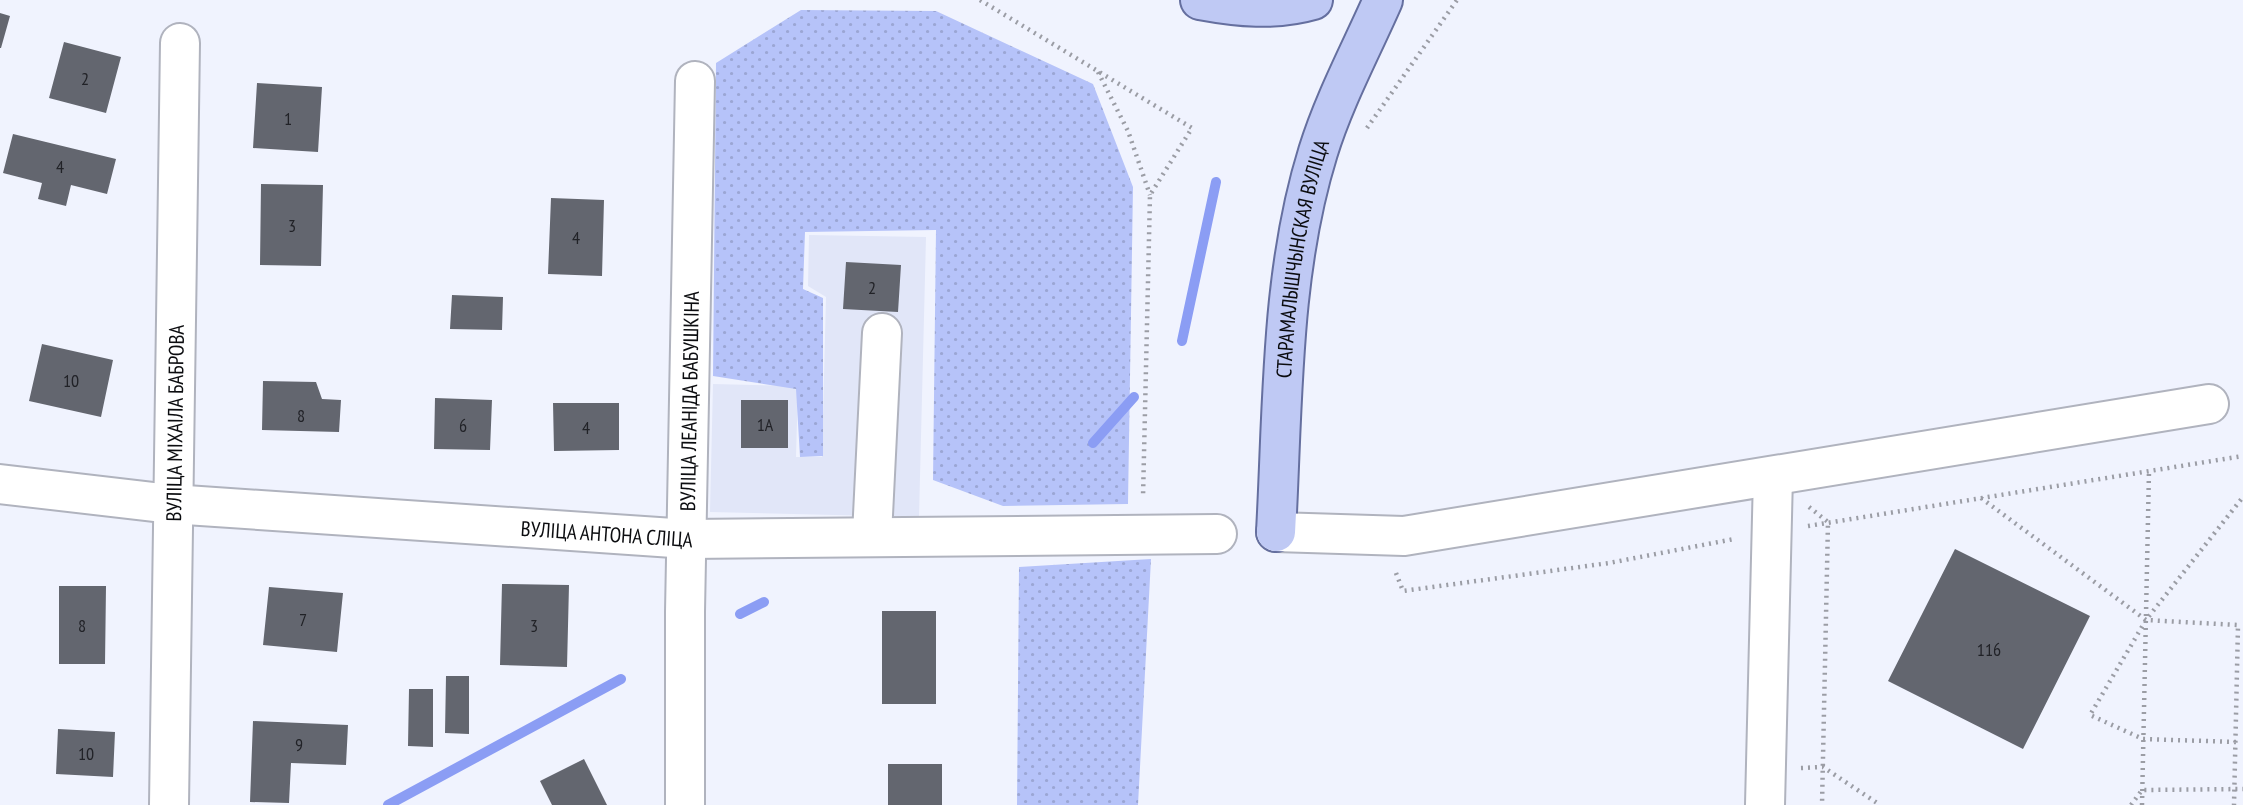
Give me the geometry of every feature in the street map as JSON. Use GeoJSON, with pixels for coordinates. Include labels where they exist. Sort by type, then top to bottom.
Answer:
{"type":"FeatureCollection","features":[{"type":"Feature","properties":{"kind":"main road"},"geometry":{"type":"LineString","coordinates":[[1200,0],[1240,7],[1291,6],[1313,0]]}},
{"type":"Feature","properties":{"kind":"main road","name":"СТАРАМАЛЫШЧЫНСКАЯ ВУЛІЦА"},"geometry":{"type":"LineString","coordinates":[[1276,532],[1286,345],[1296,247],[1326,127],[1383,0]]}},
{"type":"Feature","properties":{"kind":"street","name":"ВУЛІЦА МІХАІЛА БАБРОВА"},"geometry":{"type":"LineString","coordinates":[[169,805],[171,504],[180,43]]}},
{"type":"Feature","properties":{"kind":"street","name":"ВУЛІЦА ЛЕАНІДА БАБУШКІНА"},"geometry":{"type":"LineString","coordinates":[[685,805],[695,81]]}},
{"type":"Feature","properties":{"kind":"street"},"geometry":{"type":"LineString","coordinates":[[872,535],[882,333]]}},
{"type":"Feature","properties":{"kind":"street"},"geometry":{"type":"LineString","coordinates":[[1276,532],[1404,536],[2209,404]]}},
{"type":"Feature","properties":{"kind":"street"},"geometry":{"type":"LineString","coordinates":[[1765,805],[1773,477]]}},
{"type":"Feature","properties":{"kind":"street","name":"ВУЛІЦА АНТОНА СЛІЦА"},"geometry":{"type":"LineString","coordinates":[[0,484],[171,504],[688,539],[872,535],[1217,534]]}},
{"type":"Feature","properties":{"kind":"path"},"geometry":{"type":"LineString","coordinates":[[980,0],[1192,128],[1150,195]]}},
{"type":"Feature","properties":{"kind":"path"},"geometry":{"type":"LineString","coordinates":[[1361,131],[1370,126],[1457,0]]}},
{"type":"Feature","properties":{"kind":"path"},"geometry":{"type":"LineString","coordinates":[[1098,71],[1128,131],[1150,195],[1142,533]]}},
{"type":"Feature","properties":{"kind":"path"},"geometry":{"type":"LineString","coordinates":[[1403,591],[1609,563],[1828,522],[2243,456]]}},
{"type":"Feature","properties":{"kind":"path"},"geometry":{"type":"LineString","coordinates":[[2142,805],[2149,471]]}},
{"type":"Feature","properties":{"kind":"path"},"geometry":{"type":"LineString","coordinates":[[2236,742],[2143,738],[2090,715],[2146,620],[2243,496]]}},
{"type":"Feature","properties":{"kind":"path"},"geometry":{"type":"LineString","coordinates":[[1980,498],[2146,620],[2241,625],[2234,805]]}},
{"type":"Feature","properties":{"kind":"path"},"geometry":{"type":"LineString","coordinates":[[1822,805],[1828,522]]}},
{"type":"Feature","properties":{"kind":"path"},"geometry":{"type":"LineString","coordinates":[[2142,790],[2243,789]]}},
{"type":"Feature","properties":{"kind":"path"},"geometry":{"type":"LineString","coordinates":[[2131,805],[2142,790]]}},
{"type":"Feature","properties":{"kind":"shaded area"},"geometry":{"type":"Polygon","coordinates":[[[801,10],[936,11],[1093,84],[1133,187],[1128,504],[1003,506],[933,480],[936,230],[805,232],[803,289],[823,298],[823,456],[800,457],[796,389],[713,376],[716,63],[801,10]]]}},
{"type":"Feature","properties":{"kind":"shaded area"},"geometry":{"type":"Polygon","coordinates":[[[809,235],[926,237],[919,517],[710,512],[713,384],[798,386],[796,457],[822,457],[826,297],[808,286],[809,235]]]}},
{"type":"Feature","properties":{"kind":"shaded area"},"geometry":{"type":"Polygon","coordinates":[[[1151,559],[1138,805],[1017,805],[1019,567],[1151,559]]]}},
{"type":"Feature","properties":{"kind":"building"},"geometry":{"type":"Polygon","coordinates":[[[0,13],[10,16],[1,48],[0,48],[0,13]]]}},
{"type":"Feature","properties":{"kind":"building"},"geometry":{"type":"Polygon","coordinates":[[[64,42],[121,57],[106,113],[49,98],[64,42]]]}},
{"type":"Feature","properties":{"kind":"building"},"geometry":{"type":"Polygon","coordinates":[[[257,83],[322,87],[318,152],[253,148],[257,83]]]}},
{"type":"Feature","properties":{"kind":"building"},"geometry":{"type":"Polygon","coordinates":[[[13,134],[116,159],[107,194],[71,185],[66,206],[38,199],[42,183],[3,173],[13,134]]]}},
{"type":"Feature","properties":{"kind":"building"},"geometry":{"type":"Polygon","coordinates":[[[261,184],[323,185],[321,266],[260,265],[261,184]]]}},
{"type":"Feature","properties":{"kind":"building"},"geometry":{"type":"Polygon","coordinates":[[[551,198],[604,200],[602,276],[548,274],[551,198]]]}},
{"type":"Feature","properties":{"kind":"building"},"geometry":{"type":"Polygon","coordinates":[[[846,262],[901,265],[898,312],[843,309],[846,262]]]}},
{"type":"Feature","properties":{"kind":"building"},"geometry":{"type":"Polygon","coordinates":[[[452,295],[503,297],[502,330],[450,329],[452,295]]]}},
{"type":"Feature","properties":{"kind":"building"},"geometry":{"type":"Polygon","coordinates":[[[42,344],[113,360],[101,417],[29,401],[42,344]]]}},
{"type":"Feature","properties":{"kind":"building"},"geometry":{"type":"Polygon","coordinates":[[[263,381],[316,382],[322,399],[341,400],[339,432],[262,430],[263,381]]]}},
{"type":"Feature","properties":{"kind":"building"},"geometry":{"type":"Polygon","coordinates":[[[435,398],[492,400],[490,450],[434,449],[435,398]]]}},
{"type":"Feature","properties":{"kind":"building"},"geometry":{"type":"Polygon","coordinates":[[[741,400],[788,400],[788,448],[741,448],[741,400]]]}},
{"type":"Feature","properties":{"kind":"building"},"geometry":{"type":"Polygon","coordinates":[[[553,403],[619,403],[619,450],[554,451],[553,403]]]}},
{"type":"Feature","properties":{"kind":"building"},"geometry":{"type":"Polygon","coordinates":[[[1955,549],[2090,616],[2023,749],[1888,681],[1955,549]]]}},
{"type":"Feature","properties":{"kind":"building"},"geometry":{"type":"Polygon","coordinates":[[[502,584],[569,585],[567,667],[500,665],[502,584]]]}},
{"type":"Feature","properties":{"kind":"building"},"geometry":{"type":"Polygon","coordinates":[[[59,586],[106,586],[105,664],[59,664],[59,586]]]}},
{"type":"Feature","properties":{"kind":"building"},"geometry":{"type":"Polygon","coordinates":[[[269,587],[343,593],[337,652],[263,645],[269,587]]]}},
{"type":"Feature","properties":{"kind":"building"},"geometry":{"type":"Polygon","coordinates":[[[882,611],[936,611],[936,704],[882,704],[882,611]]]}},
{"type":"Feature","properties":{"kind":"building"},"geometry":{"type":"Polygon","coordinates":[[[446,676],[469,676],[469,734],[445,733],[446,676]]]}},
{"type":"Feature","properties":{"kind":"building"},"geometry":{"type":"Polygon","coordinates":[[[409,689],[433,689],[433,747],[408,746],[409,689]]]}},
{"type":"Feature","properties":{"kind":"building"},"geometry":{"type":"Polygon","coordinates":[[[253,721],[348,725],[346,765],[291,763],[289,803],[250,802],[253,721]]]}},
{"type":"Feature","properties":{"kind":"building"},"geometry":{"type":"Polygon","coordinates":[[[58,729],[115,732],[113,777],[56,774],[58,729]]]}},
{"type":"Feature","properties":{"kind":"building"},"geometry":{"type":"Polygon","coordinates":[[[584,759],[607,805],[552,805],[540,781],[584,759]]]}},
{"type":"Feature","properties":{"kind":"building"},"geometry":{"type":"Polygon","coordinates":[[[888,764],[942,764],[942,805],[888,805],[888,764]]]}},
{"type":"Feature","properties":{"kind":"waterway"},"geometry":{"type":"LineString","coordinates":[[1182,341],[1216,182]]}},
{"type":"Feature","properties":{"kind":"waterway"},"geometry":{"type":"LineString","coordinates":[[1093,443],[1134,397]]}},
{"type":"Feature","properties":{"kind":"waterway"},"geometry":{"type":"LineString","coordinates":[[740,614],[764,602]]}},
{"type":"Feature","properties":{"kind":"waterway"},"geometry":{"type":"LineString","coordinates":[[388,805],[621,679]]}}]}
